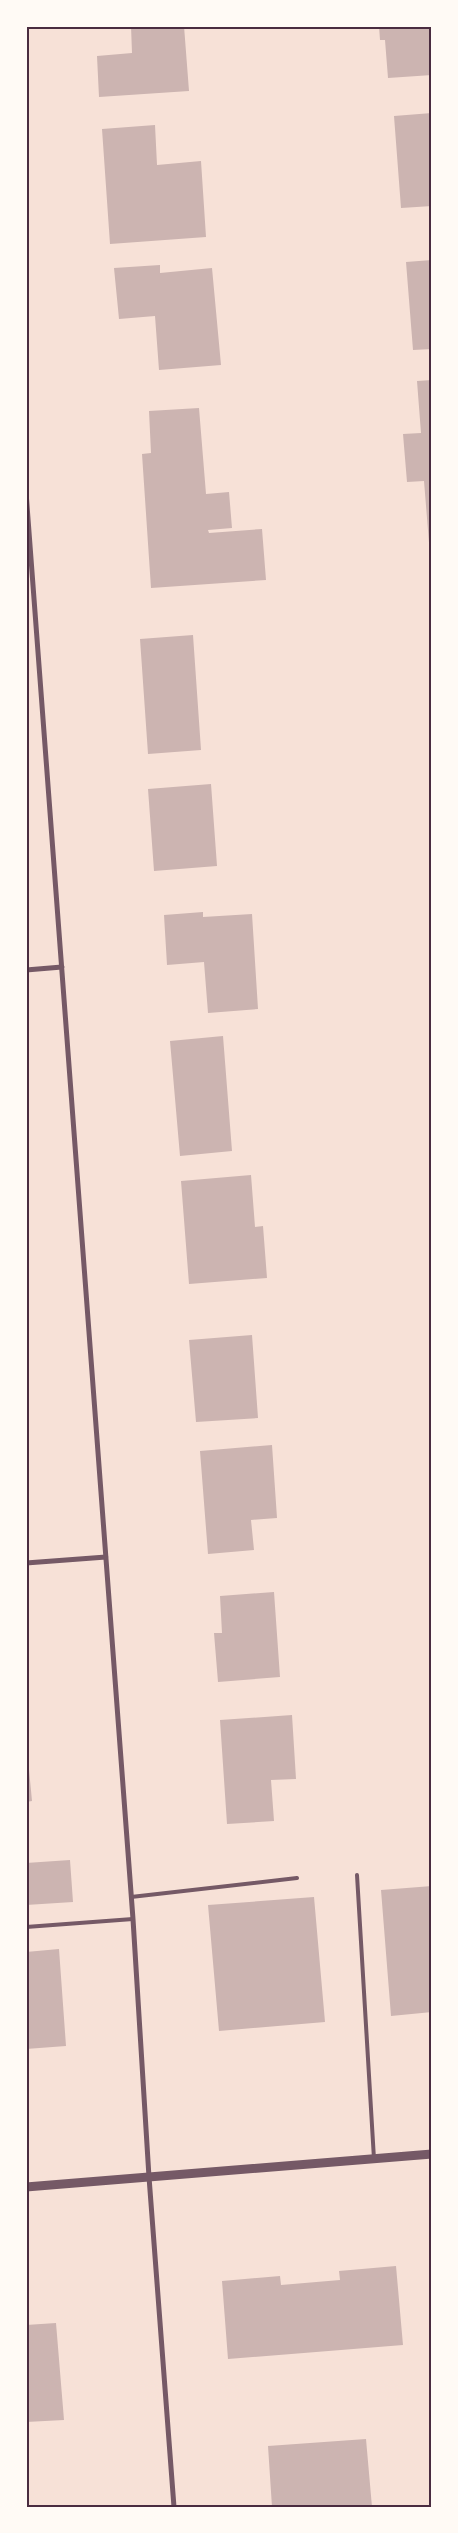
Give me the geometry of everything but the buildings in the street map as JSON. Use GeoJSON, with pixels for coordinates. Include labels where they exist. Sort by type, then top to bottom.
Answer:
{"type":"FeatureCollection","features":[{"type":"Feature","properties":{"kind":"street"},"geometry":{"type":"LineString","coordinates":[[26,492],[133,1918],[149,2177],[174,2507]]}},
{"type":"Feature","properties":{"kind":"street"},"geometry":{"type":"LineString","coordinates":[[26,970],[62,967]]}},
{"type":"Feature","properties":{"kind":"street"},"geometry":{"type":"LineString","coordinates":[[26,1563],[106,1557]]}},
{"type":"Feature","properties":{"kind":"street"},"geometry":{"type":"LineString","coordinates":[[26,2187],[432,2154]]}},
{"type":"Feature","properties":{"kind":"lane"},"geometry":{"type":"LineString","coordinates":[[357,1875],[374,2159]]}},
{"type":"Feature","properties":{"kind":"lane"},"geometry":{"type":"LineString","coordinates":[[131,1897],[297,1878]]}},
{"type":"Feature","properties":{"kind":"lane"},"geometry":{"type":"LineString","coordinates":[[26,1927],[133,1918]]}}]}
